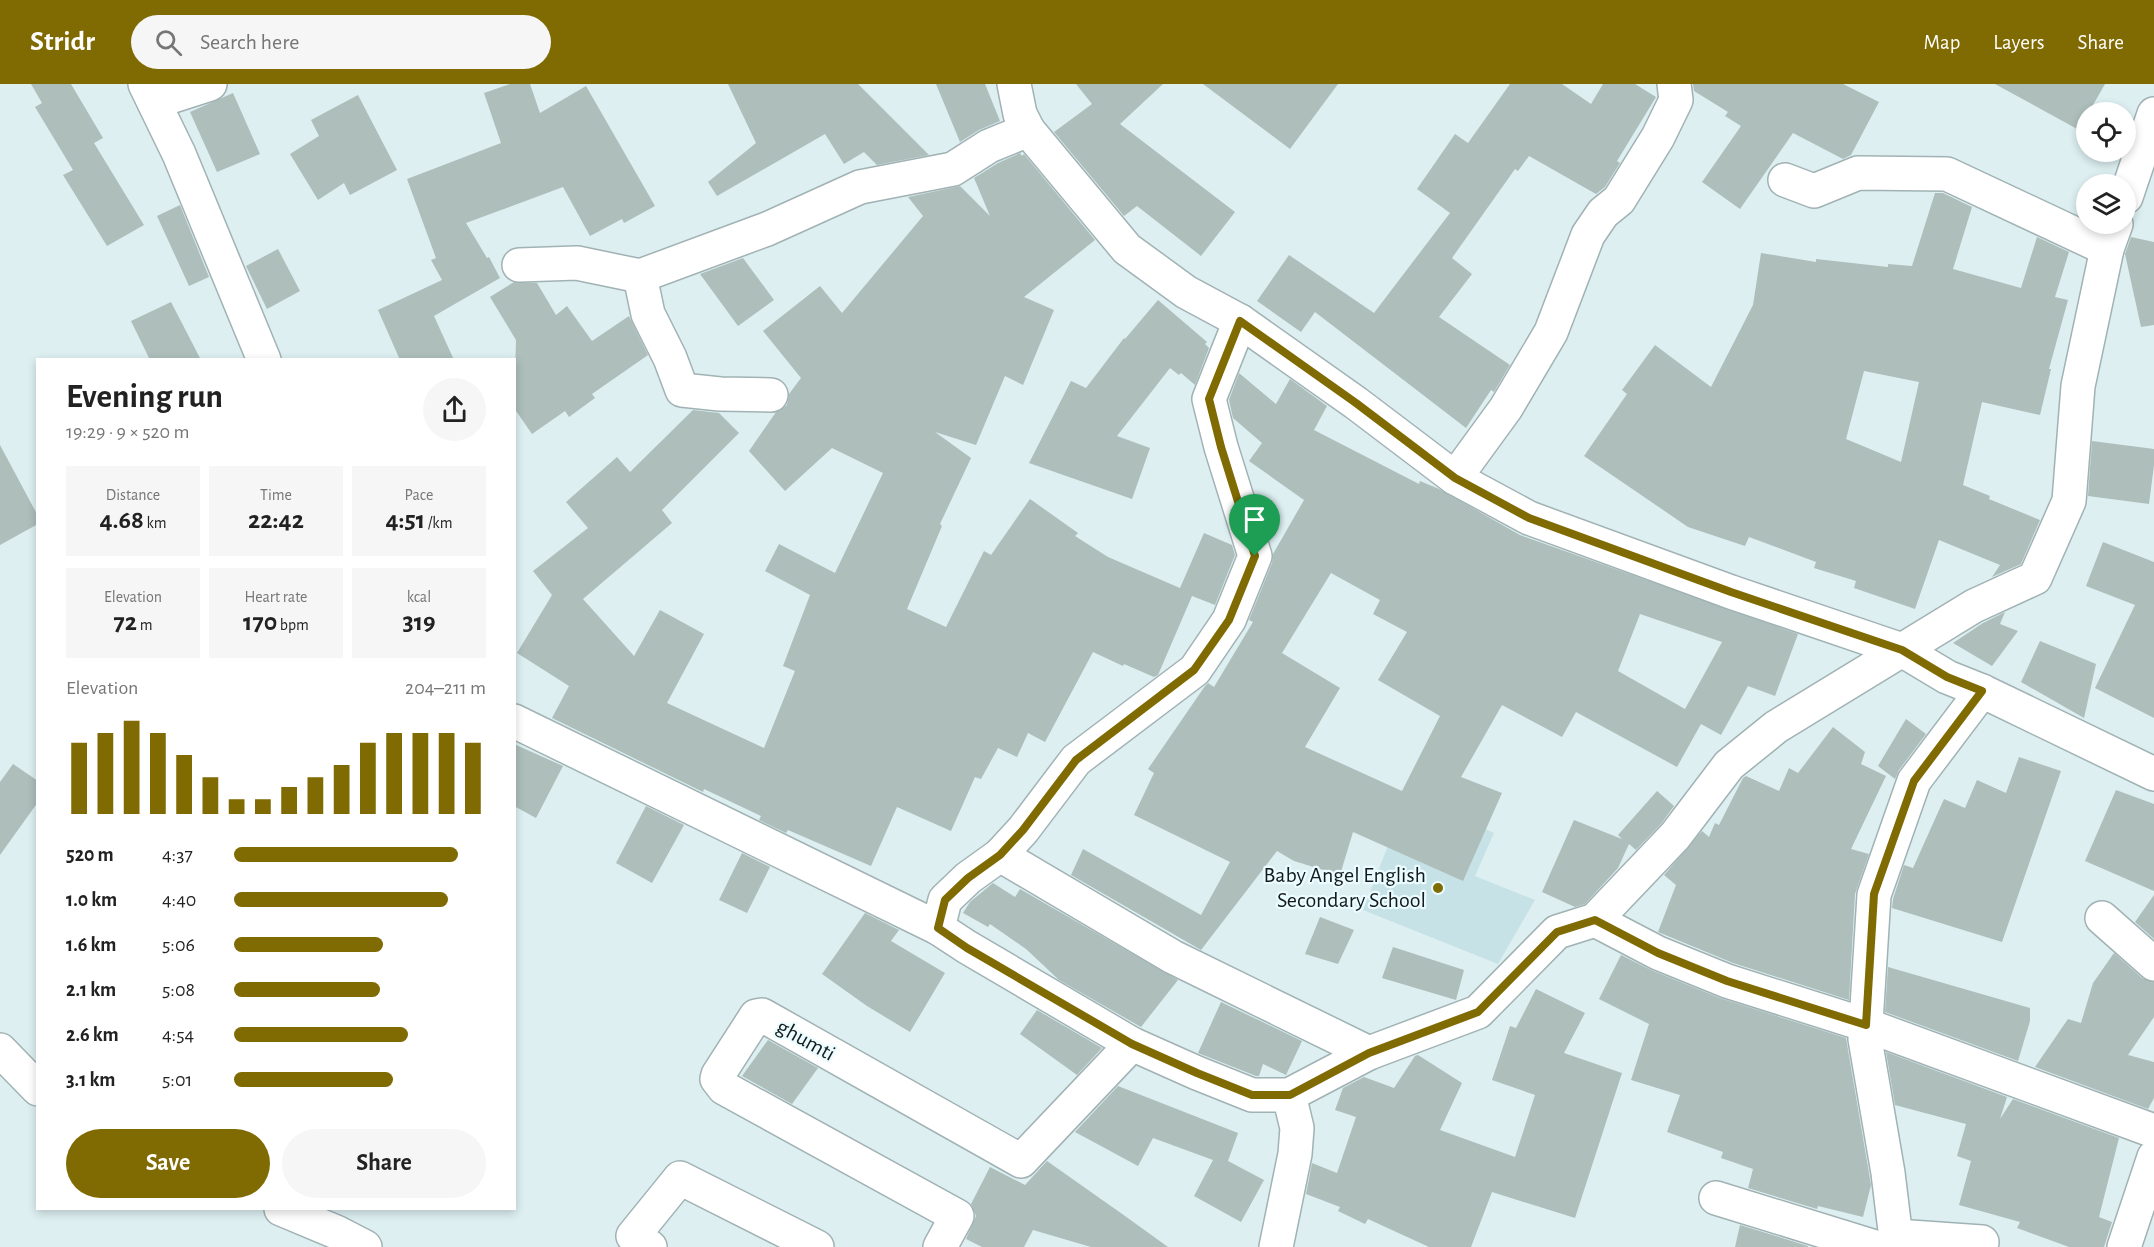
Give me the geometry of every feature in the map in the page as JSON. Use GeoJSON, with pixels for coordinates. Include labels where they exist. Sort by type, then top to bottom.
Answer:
{"type":"FeatureCollection","features":[{"type":"Feature","properties":{"kind":"street"},"geometry":{"type":"LineString","coordinates":[[210,84],[150,93],[179,154],[263,358]]}},
{"type":"Feature","properties":{"kind":"street"},"geometry":{"type":"LineString","coordinates":[[1014,84],[1020,114],[1028,130],[1127,249],[1186,292],[1240,321],[1356,403],[1455,478],[1529,518],[1731,592],[1902,650],[1947,677],[1982,691],[2154,774]]}},
{"type":"Feature","properties":{"kind":"street"},"geometry":{"type":"LineString","coordinates":[[1455,478],[1506,408],[1551,332],[1588,235],[1604,213],[1618,200],[1658,137],[1676,100],[1674,84]]}},
{"type":"Feature","properties":{"kind":"street"},"geometry":{"type":"LineString","coordinates":[[2134,174],[2154,114]]}},
{"type":"Feature","properties":{"kind":"street"},"geometry":{"type":"LineString","coordinates":[[519,265],[577,264],[640,276],[767,229],[860,187],[953,170],[989,146],[1028,130]]}},
{"type":"Feature","properties":{"kind":"street"},"geometry":{"type":"LineString","coordinates":[[516,722],[938,928],[967,948],[1132,1044],[1252,1095],[1290,1095],[1369,1053],[1478,1012],[1557,932],[1595,920],[1675,836],[1729,765],[1776,727],[1974,606],[2035,578],[2069,501],[2078,386],[2111,236],[1947,174],[1858,172],[1814,191],[1785,180]]}},
{"type":"Feature","properties":{"kind":"street"},"geometry":{"type":"LineString","coordinates":[[640,276],[648,314],[670,358],[682,390],[720,394],[771,395]]}},
{"type":"Feature","properties":{"kind":"street"},"geometry":{"type":"LineString","coordinates":[[938,928],[945,900],[968,878],[1000,855],[1023,830],[1076,760],[1194,670],[1229,620],[1255,556],[1221,447],[1209,399],[1240,321]]}},
{"type":"Feature","properties":{"kind":"street"},"geometry":{"type":"LineString","coordinates":[[1890,1243],[1865,1039],[1874,894],[1914,781],[1982,691]]}},
{"type":"Feature","properties":{"kind":"street"},"geometry":{"type":"LineString","coordinates":[[1000,855],[1173,957],[1369,1053]]}},
{"type":"Feature","properties":{"kind":"street"},"geometry":{"type":"LineString","coordinates":[[2102,918],[2154,964]]}},
{"type":"Feature","properties":{"kind":"street"},"geometry":{"type":"LineString","coordinates":[[1595,920],[1658,953],[1727,981],[1866,1025],[2154,1131]]}},
{"type":"Feature","properties":{"kind":"street","name":"ghumti"},"geometry":{"type":"LineString","coordinates":[[940,1247],[957,1216],[720,1084],[718,1075],[756,1016],[762,1015],[1021,1161],[1132,1044]]}},
{"type":"Feature","properties":{"kind":"street"},"geometry":{"type":"LineString","coordinates":[[0,1050],[36,1087]]}},
{"type":"Feature","properties":{"kind":"street"},"geometry":{"type":"LineString","coordinates":[[1276,1247],[1297,1128],[1290,1095]]}},
{"type":"Feature","properties":{"kind":"street"},"geometry":{"type":"LineString","coordinates":[[2124,1247],[2154,1157]]}},
{"type":"Feature","properties":{"kind":"street"},"geometry":{"type":"LineString","coordinates":[[650,1247],[633,1236],[680,1178],[817,1247]]}},
{"type":"Feature","properties":{"kind":"street"},"geometry":{"type":"LineString","coordinates":[[1716,1198],[1890,1243],[1982,1242]]}},
{"type":"Feature","properties":{"kind":"street"},"geometry":{"type":"LineString","coordinates":[[283,1210],[365,1247]]}},
{"type":"Feature","properties":{"kind":"shaded area","name":"Baby Angel English Secondary School"},"geometry":{"type":"Polygon","coordinates":[[[1408,794],[1494,833],[1475,876],[1535,900],[1498,964],[1363,910],[1408,794]]]}},
{"type":"Feature","properties":{"kind":"building"},"geometry":{"type":"Polygon","coordinates":[[[31,84],[71,84],[103,138],[94,143],[144,225],[107,246],[63,175],[73,170],[35,107],[42,103],[31,84]]]}},
{"type":"Feature","properties":{"kind":"building"},"geometry":{"type":"Polygon","coordinates":[[[510,84],[530,84],[540,113],[586,86],[655,206],[624,223],[622,219],[590,236],[563,187],[466,223],[500,278],[434,316],[453,358],[399,358],[378,310],[442,280],[431,260],[436,258],[407,179],[501,143],[484,93],[510,84]]]}},
{"type":"Feature","properties":{"kind":"building"},"geometry":{"type":"Polygon","coordinates":[[[728,84],[858,84],[929,155],[877,165],[864,152],[844,164],[825,134],[717,196],[708,182],[756,143],[728,84]]]}},
{"type":"Feature","properties":{"kind":"building"},"geometry":{"type":"Polygon","coordinates":[[[936,84],[985,84],[1000,121],[960,142],[936,84]]]}},
{"type":"Feature","properties":{"kind":"building"},"geometry":{"type":"Polygon","coordinates":[[[1076,84],[1163,84],[1120,124],[1235,212],[1201,256],[1137,206],[1124,216],[1054,132],[1092,104],[1076,84]]]}},
{"type":"Feature","properties":{"kind":"building"},"geometry":{"type":"Polygon","coordinates":[[[1203,84],[1338,84],[1290,149],[1203,84]]]}},
{"type":"Feature","properties":{"kind":"building"},"geometry":{"type":"Polygon","coordinates":[[[1510,84],[1562,84],[1591,104],[1603,84],[1635,84],[1656,97],[1617,161],[1620,163],[1605,187],[1596,194],[1529,156],[1518,171],[1515,169],[1452,258],[1472,274],[1439,317],[1510,365],[1494,392],[1491,390],[1466,428],[1315,312],[1301,332],[1257,301],[1289,255],[1374,313],[1450,213],[1417,189],[1455,134],[1468,143],[1510,84]]]}},
{"type":"Feature","properties":{"kind":"building"},"geometry":{"type":"Polygon","coordinates":[[[1693,84],[1843,84],[1879,102],[1851,155],[1843,159],[1793,133],[1740,209],[1702,182],[1741,126],[1725,116],[1728,112],[1694,91],[1693,84]]]}},
{"type":"Feature","properties":{"kind":"building"},"geometry":{"type":"Polygon","coordinates":[[[1995,84],[2105,84],[2095,102],[2076,102],[2076,128],[1995,84]]]}},
{"type":"Feature","properties":{"kind":"building"},"geometry":{"type":"Polygon","coordinates":[[[233,93],[260,154],[217,172],[190,112],[233,93]]]}},
{"type":"Feature","properties":{"kind":"building"},"geometry":{"type":"Polygon","coordinates":[[[358,95],[397,170],[350,195],[344,183],[318,200],[290,154],[319,136],[311,120],[358,95]]]}},
{"type":"Feature","properties":{"kind":"building"},"geometry":{"type":"Polygon","coordinates":[[[1020,153],[1022,156],[1024,154],[1095,240],[1024,297],[1054,310],[1023,385],[1005,376],[976,445],[935,432],[971,458],[940,524],[942,526],[907,609],[946,627],[984,551],[991,555],[1030,499],[1078,533],[1075,536],[1108,557],[1180,588],[1204,533],[1232,545],[1235,555],[1215,605],[1192,596],[1158,675],[1154,677],[1093,652],[1045,742],[1028,733],[1017,757],[998,748],[981,779],[975,777],[951,831],[897,807],[871,866],[788,830],[786,833],[759,820],[761,816],[704,789],[703,792],[552,718],[569,686],[517,653],[552,595],[533,571],[588,528],[566,502],[617,457],[630,472],[693,410],[719,413],[739,433],[662,510],[672,523],[583,599],[634,656],[660,610],[704,634],[667,703],[764,748],[795,671],[783,666],[810,595],[765,571],[779,544],[835,573],[883,473],[832,448],[785,491],[749,451],[776,412],[787,405],[789,394],[801,378],[763,331],[820,286],[842,313],[923,216],[908,197],[960,186],[990,216],[974,178],[1020,153]]]}},
{"type":"Feature","properties":{"kind":"building"},"geometry":{"type":"Polygon","coordinates":[[[1935,193],[1943,193],[1972,207],[1953,269],[2021,288],[2037,237],[2069,252],[2055,297],[2068,300],[2049,369],[2051,369],[2040,415],[1982,402],[1963,485],[1990,496],[1989,499],[2040,520],[2021,564],[1992,577],[2000,565],[1939,540],[1915,609],[1854,588],[1856,581],[1814,568],[1816,562],[1749,537],[1745,546],[1688,527],[1584,456],[1627,394],[1622,390],[1655,345],[1711,387],[1753,305],[1761,253],[1816,262],[1816,259],[1888,267],[1888,264],[1912,266],[1935,193]],[[1864,371],[1846,439],[1901,462],[1919,382],[1864,371]]]}},
{"type":"Feature","properties":{"kind":"building"},"geometry":{"type":"Polygon","coordinates":[[[180,205],[209,277],[189,286],[157,216],[180,205]]]}},
{"type":"Feature","properties":{"kind":"building"},"geometry":{"type":"Polygon","coordinates":[[[2131,237],[2154,242],[2154,325],[2141,327],[2125,254],[2131,237]]]}},
{"type":"Feature","properties":{"kind":"building"},"geometry":{"type":"Polygon","coordinates":[[[278,249],[300,291],[267,309],[246,266],[278,249]]]}},
{"type":"Feature","properties":{"kind":"building"},"geometry":{"type":"Polygon","coordinates":[[[743,258],[774,300],[738,326],[700,274],[743,258]]]}},
{"type":"Feature","properties":{"kind":"building"},"geometry":{"type":"Polygon","coordinates":[[[514,282],[537,283],[556,315],[567,306],[592,341],[629,316],[648,355],[592,394],[595,398],[569,417],[565,411],[532,434],[516,411],[516,340],[490,297],[514,282]]]}},
{"type":"Feature","properties":{"kind":"building"},"geometry":{"type":"Polygon","coordinates":[[[1158,300],[1207,342],[1205,344],[1209,348],[1195,385],[1181,373],[1179,375],[1170,368],[1117,436],[1150,448],[1132,499],[1029,463],[1071,381],[1086,388],[1124,338],[1158,300]]]}},
{"type":"Feature","properties":{"kind":"building"},"geometry":{"type":"Polygon","coordinates":[[[171,302],[200,358],[149,358],[131,321],[171,302]]]}},
{"type":"Feature","properties":{"kind":"building"},"geometry":{"type":"Polygon","coordinates":[[[1239,373],[1276,404],[1290,379],[1327,406],[1314,430],[1419,484],[1420,481],[1439,489],[1520,535],[1798,634],[1775,696],[1748,686],[1721,735],[1701,724],[1677,767],[1576,712],[1562,737],[1502,705],[1461,777],[1502,793],[1463,881],[1353,832],[1340,875],[1294,861],[1277,851],[1201,950],[1071,875],[1083,849],[1201,915],[1230,862],[1134,815],[1154,773],[1148,769],[1205,686],[1208,683],[1214,687],[1253,622],[1249,620],[1272,563],[1273,554],[1304,500],[1249,461],[1262,443],[1233,418],[1229,400],[1239,373]],[[1331,573],[1282,653],[1340,688],[1305,747],[1402,791],[1440,716],[1378,680],[1407,632],[1373,614],[1380,600],[1331,573]],[[1640,614],[1618,671],[1685,709],[1722,642],[1640,614]]]}},
{"type":"Feature","properties":{"kind":"building"},"geometry":{"type":"Polygon","coordinates":[[[2092,441],[2154,449],[2149,504],[2088,496],[2092,441]]]}},
{"type":"Feature","properties":{"kind":"building"},"geometry":{"type":"Polygon","coordinates":[[[0,445],[36,512],[36,525],[0,545],[0,445]]]}},
{"type":"Feature","properties":{"kind":"building"},"geometry":{"type":"Polygon","coordinates":[[[2103,542],[2154,562],[2154,718],[2095,688],[2135,605],[2086,586],[2103,542]]]}},
{"type":"Feature","properties":{"kind":"building"},"geometry":{"type":"Polygon","coordinates":[[[2005,612],[2000,624],[2018,631],[1992,666],[1953,643],[1983,623],[2005,612]]]}},
{"type":"Feature","properties":{"kind":"building"},"geometry":{"type":"Polygon","coordinates":[[[2040,641],[2096,664],[2084,718],[2021,682],[2040,641]]]}},
{"type":"Feature","properties":{"kind":"building"},"geometry":{"type":"Polygon","coordinates":[[[1906,719],[1926,734],[1899,770],[1895,779],[1878,766],[1906,719]]]}},
{"type":"Feature","properties":{"kind":"building"},"geometry":{"type":"Polygon","coordinates":[[[1833,727],[1865,752],[1861,764],[1886,776],[1851,849],[1869,854],[1855,894],[1849,1000],[1733,963],[1658,932],[1676,885],[1664,875],[1702,831],[1709,837],[1715,823],[1719,825],[1743,778],[1746,776],[1779,791],[1789,768],[1798,773],[1833,727]]]}},
{"type":"Feature","properties":{"kind":"building"},"geometry":{"type":"Polygon","coordinates":[[[516,745],[563,766],[536,818],[516,807],[516,745]]]}},
{"type":"Feature","properties":{"kind":"building"},"geometry":{"type":"Polygon","coordinates":[[[2019,757],[2061,771],[2002,942],[1892,908],[1904,865],[1913,868],[1944,799],[1965,808],[1977,780],[2006,793],[2019,757]]]}},
{"type":"Feature","properties":{"kind":"building"},"geometry":{"type":"Polygon","coordinates":[[[13,764],[36,780],[36,805],[0,855],[0,782],[13,764]]]}},
{"type":"Feature","properties":{"kind":"building"},"geometry":{"type":"Polygon","coordinates":[[[2116,790],[2154,804],[2154,891],[2085,861],[2116,790]]]}},
{"type":"Feature","properties":{"kind":"building"},"geometry":{"type":"Polygon","coordinates":[[[1657,791],[1674,806],[1661,824],[1636,850],[1629,844],[1618,868],[1585,904],[1575,907],[1542,892],[1574,820],[1622,839],[1618,835],[1657,791]]]}},
{"type":"Feature","properties":{"kind":"building"},"geometry":{"type":"Polygon","coordinates":[[[646,806],[684,825],[652,883],[616,863],[646,806]]]}},
{"type":"Feature","properties":{"kind":"building"},"geometry":{"type":"Polygon","coordinates":[[[742,853],[770,867],[747,913],[719,900],[742,853]]]}},
{"type":"Feature","properties":{"kind":"building"},"geometry":{"type":"Polygon","coordinates":[[[993,883],[1015,897],[1020,889],[1178,980],[1141,1027],[1059,980],[1026,949],[990,924],[988,927],[963,913],[970,902],[993,883]]]}},
{"type":"Feature","properties":{"kind":"building"},"geometry":{"type":"Polygon","coordinates":[[[2154,895],[2154,939],[2135,922],[2154,895]]]}},
{"type":"Feature","properties":{"kind":"building"},"geometry":{"type":"Polygon","coordinates":[[[865,913],[899,930],[891,941],[945,973],[910,1032],[867,1006],[822,974],[865,913]]]}},
{"type":"Feature","properties":{"kind":"building"},"geometry":{"type":"Polygon","coordinates":[[[1320,917],[1354,930],[1338,964],[1305,954],[1320,917]]]}},
{"type":"Feature","properties":{"kind":"building"},"geometry":{"type":"Polygon","coordinates":[[[1393,947],[1464,970],[1456,1000],[1382,978],[1393,947]]]}},
{"type":"Feature","properties":{"kind":"building"},"geometry":{"type":"Polygon","coordinates":[[[2114,953],[2142,978],[2154,982],[2154,1017],[2128,1055],[2154,1062],[2154,1098],[2148,1109],[2035,1067],[2068,1019],[2081,1023],[2093,983],[2114,953]]]}},
{"type":"Feature","properties":{"kind":"building"},"geometry":{"type":"Polygon","coordinates":[[[1621,955],[1651,970],[1720,998],[1846,1038],[1871,1185],[1863,1217],[1818,1206],[1817,1209],[1748,1188],[1753,1169],[1721,1158],[1723,1152],[1667,1132],[1680,1095],[1631,1080],[1649,1024],[1599,999],[1621,955]]]}},
{"type":"Feature","properties":{"kind":"building"},"geometry":{"type":"Polygon","coordinates":[[[1888,967],[2030,1008],[2030,1021],[2018,1061],[1885,1012],[1888,967]]]}},
{"type":"Feature","properties":{"kind":"building"},"geometry":{"type":"Polygon","coordinates":[[[1536,989],[1585,1013],[1564,1053],[1622,1073],[1575,1218],[1492,1192],[1471,1247],[1429,1247],[1368,1219],[1365,1224],[1338,1211],[1340,1207],[1306,1194],[1312,1163],[1337,1173],[1356,1117],[1335,1110],[1343,1088],[1364,1077],[1394,1088],[1415,1056],[1418,1055],[1462,1083],[1440,1130],[1515,1157],[1535,1095],[1492,1080],[1510,1026],[1516,1028],[1536,989]]]}},
{"type":"Feature","properties":{"kind":"building"},"geometry":{"type":"Polygon","coordinates":[[[1221,1002],[1302,1041],[1286,1075],[1263,1064],[1259,1076],[1256,1076],[1198,1053],[1221,1002]]]}},
{"type":"Feature","properties":{"kind":"building"},"geometry":{"type":"Polygon","coordinates":[[[1037,1010],[1102,1048],[1077,1075],[1020,1034],[1037,1010]]]}},
{"type":"Feature","properties":{"kind":"building"},"geometry":{"type":"Polygon","coordinates":[[[768,1040],[818,1068],[792,1104],[742,1076],[768,1040]]]}},
{"type":"Feature","properties":{"kind":"building"},"geometry":{"type":"Polygon","coordinates":[[[1886,1052],[2007,1097],[2000,1119],[2013,1099],[2119,1138],[2099,1217],[2112,1222],[2104,1247],[2069,1247],[2017,1228],[2020,1222],[1959,1205],[1971,1161],[1957,1156],[1966,1124],[1895,1105],[1886,1052]]]}},
{"type":"Feature","properties":{"kind":"building"},"geometry":{"type":"Polygon","coordinates":[[[1118,1086],[1238,1133],[1228,1161],[1264,1180],[1241,1222],[1194,1196],[1213,1160],[1153,1138],[1138,1166],[1075,1132],[1118,1086]]]}},
{"type":"Feature","properties":{"kind":"building"},"geometry":{"type":"Polygon","coordinates":[[[1047,1161],[1168,1247],[1091,1247],[1033,1230],[1024,1247],[982,1247],[966,1239],[976,1216],[971,1204],[990,1167],[1025,1185],[1047,1161]]]}},
{"type":"Feature","properties":{"kind":"building"},"geometry":{"type":"Polygon","coordinates":[[[1740,1225],[1808,1246],[1808,1247],[1735,1247],[1740,1225]]]}},
{"type":"Feature","properties":{"kind":"place","name":"Baby Angel English Secondary School"},"geometry":{"type":"Point","coordinates":[1438,888]}},
{"type":"Feature","properties":{"kind":"route"},"geometry":{"type":"LineString","coordinates":[[1240,321],[1356,403],[1455,478],[1529,518],[1731,592],[1902,650],[1947,677],[1982,691],[1914,781],[1874,894],[1866,1025],[1727,981],[1658,953],[1595,920],[1557,932],[1478,1012],[1369,1053],[1290,1095],[1252,1095],[1132,1044],[967,948],[938,928],[945,900],[968,878],[1000,855],[1023,830],[1076,760],[1194,670],[1229,620],[1255,556],[1221,447],[1209,399],[1240,321]]}}]}
